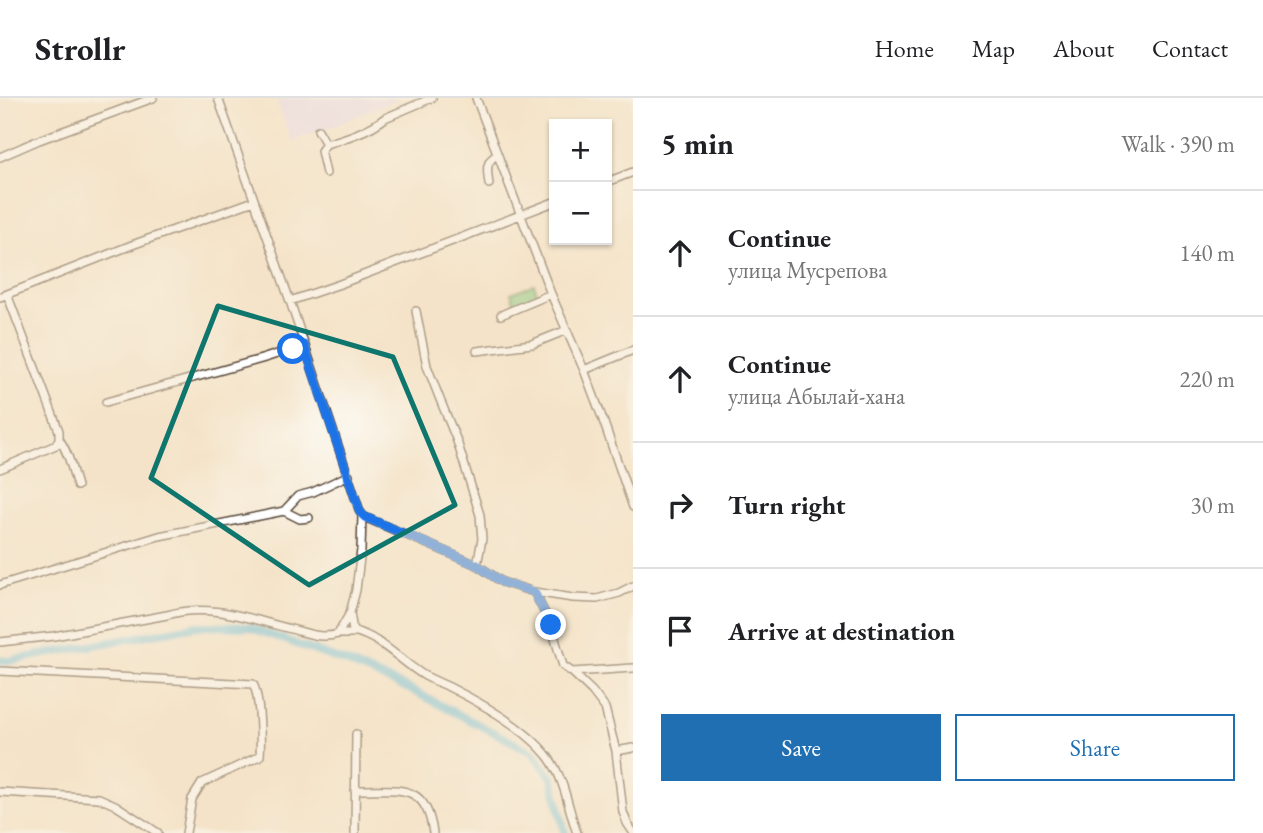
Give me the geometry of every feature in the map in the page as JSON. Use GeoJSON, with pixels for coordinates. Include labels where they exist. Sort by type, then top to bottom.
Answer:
{"type":"FeatureCollection","features":[{"type":"Feature","properties":{"kind":"street"},"geometry":{"type":"LineString","coordinates":[[0,157],[153,98]]}},
{"type":"Feature","properties":{"kind":"street"},"geometry":{"type":"LineString","coordinates":[[218,98],[362,514],[356,590],[350,613],[338,634]]}},
{"type":"Feature","properties":{"kind":"street"},"geometry":{"type":"LineString","coordinates":[[327,173],[321,151],[326,144],[432,98]]}},
{"type":"Feature","properties":{"kind":"street"},"geometry":{"type":"LineString","coordinates":[[476,98],[551,295],[584,370],[633,507]]}},
{"type":"Feature","properties":{"kind":"street"},"geometry":{"type":"LineString","coordinates":[[318,130],[326,144]]}},
{"type":"Feature","properties":{"kind":"street"},"geometry":{"type":"LineString","coordinates":[[489,184],[488,162],[498,155]]}},
{"type":"Feature","properties":{"kind":"street"},"geometry":{"type":"LineString","coordinates":[[612,180],[633,172]]}},
{"type":"Feature","properties":{"kind":"street"},"geometry":{"type":"LineString","coordinates":[[0,469],[56,444],[59,439],[59,431],[3,295],[254,201]]}},
{"type":"Feature","properties":{"kind":"street"},"geometry":{"type":"LineString","coordinates":[[289,301],[549,204]]}},
{"type":"Feature","properties":{"kind":"street"},"geometry":{"type":"LineString","coordinates":[[501,315],[551,295]]}},
{"type":"Feature","properties":{"kind":"street"},"geometry":{"type":"LineString","coordinates":[[416,311],[428,366],[457,441],[480,515],[482,539],[477,565]]}},
{"type":"Feature","properties":{"kind":"street"},"geometry":{"type":"LineString","coordinates":[[477,351],[532,344],[567,330]]}},
{"type":"Feature","properties":{"kind":"street"},"geometry":{"type":"LineString","coordinates":[[106,402],[304,345]]}},
{"type":"Feature","properties":{"kind":"street"},"geometry":{"type":"LineString","coordinates":[[584,370],[633,350]]}},
{"type":"Feature","properties":{"kind":"street"},"geometry":{"type":"LineString","coordinates":[[59,439],[71,464],[77,486]]}},
{"type":"Feature","properties":{"kind":"street"},"geometry":{"type":"LineString","coordinates":[[0,585],[159,537],[284,511],[298,496],[349,475]]}},
{"type":"Feature","properties":{"kind":"street"},"geometry":{"type":"LineString","coordinates":[[284,511],[300,519],[309,518]]}},
{"type":"Feature","properties":{"kind":"street"},"geometry":{"type":"LineString","coordinates":[[362,514],[390,530],[477,565],[502,582],[534,592],[597,599],[633,586]]}},
{"type":"Feature","properties":{"kind":"street"},"geometry":{"type":"LineString","coordinates":[[534,592],[551,625],[563,666],[572,672],[605,708],[616,751],[623,812],[626,823],[633,832]]}},
{"type":"Feature","properties":{"kind":"street"},"geometry":{"type":"LineString","coordinates":[[0,642],[54,636],[180,611],[202,610],[236,614],[328,637],[351,634],[353,631]]}},
{"type":"Feature","properties":{"kind":"street"},"geometry":{"type":"LineString","coordinates":[[350,613],[353,631]]}},
{"type":"Feature","properties":{"kind":"street"},"geometry":{"type":"LineString","coordinates":[[353,631],[373,638],[425,676],[451,688],[530,738],[555,768],[577,833]]}},
{"type":"Feature","properties":{"kind":"street"},"geometry":{"type":"LineString","coordinates":[[572,672],[633,668]]}},
{"type":"Feature","properties":{"kind":"street"},"geometry":{"type":"LineString","coordinates":[[0,671],[253,684],[256,688],[260,756],[202,783],[192,799],[186,833]]}},
{"type":"Feature","properties":{"kind":"street"},"geometry":{"type":"LineString","coordinates":[[355,833],[356,734]]}},
{"type":"Feature","properties":{"kind":"street"},"geometry":{"type":"LineString","coordinates":[[616,751],[633,748]]}},
{"type":"Feature","properties":{"kind":"street"},"geometry":{"type":"LineString","coordinates":[[355,790],[405,790],[413,793],[429,813],[433,833]]}},
{"type":"Feature","properties":{"kind":"street"},"geometry":{"type":"LineString","coordinates":[[0,792],[99,798],[115,805],[158,833]]}},
{"type":"Feature","properties":{"kind":"highlighted area"},"geometry":{"type":"Polygon","coordinates":[[[218,306],[393,357],[455,505],[309,585],[151,478],[218,306]]]}},
{"type":"Feature","properties":{"kind":"shaded area"},"geometry":{"type":"Polygon","coordinates":[[[276,98],[400,98],[293,143],[276,98]]]}},
{"type":"Feature","properties":{"kind":"green space"},"geometry":{"type":"Polygon","coordinates":[[[534,284],[538,296],[515,305],[511,293],[534,284]]]}},
{"type":"Feature","properties":{"kind":"waterway"},"geometry":{"type":"LineString","coordinates":[[0,660],[8,661],[197,626],[249,627],[348,663],[409,689],[532,752],[552,778],[565,833]]}},
{"type":"Feature","properties":{"kind":"route"},"geometry":{"type":"LineString","coordinates":[[293,349],[304,345],[360,512],[390,530],[477,565],[493,578],[534,592],[551,625]]}}]}
